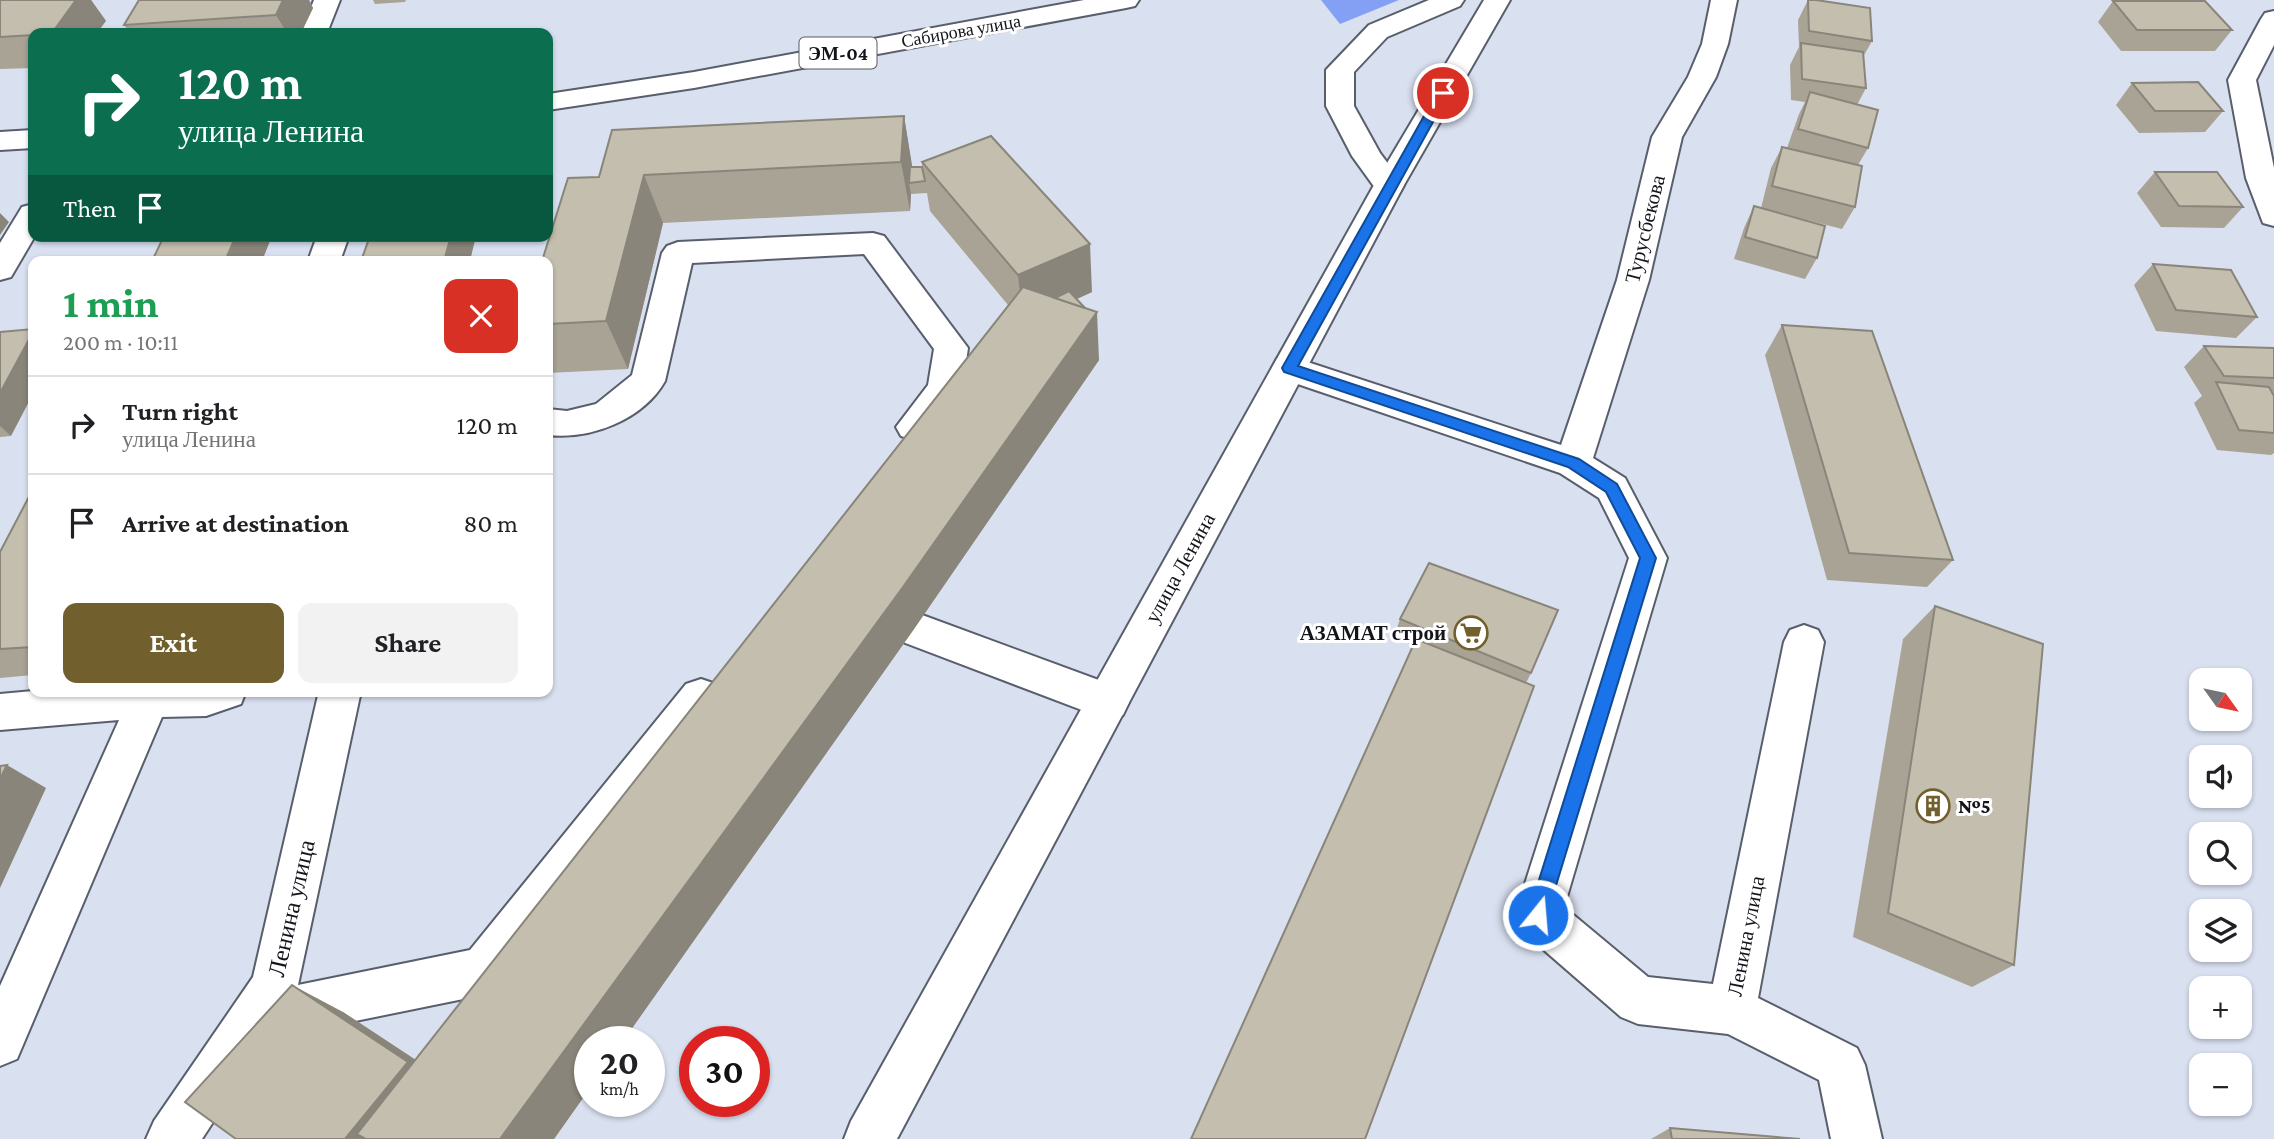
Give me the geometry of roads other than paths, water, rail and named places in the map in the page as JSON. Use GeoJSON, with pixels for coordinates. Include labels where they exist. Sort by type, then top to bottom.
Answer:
{"type":"FeatureCollection","features":[{"type":"Feature","properties":{"kind":"main road"},"geometry":{"type":"LineString","coordinates":[[316,28],[327,0]]}},
{"type":"Feature","properties":{"kind":"main road","name":"Сабирова улица"},"geometry":{"type":"LineString","coordinates":[[553,101],[694,80],[1126,0]]}},
{"type":"Feature","properties":{"kind":"main road"},"geometry":{"type":"LineString","coordinates":[[1389,185],[1367,156],[1340,106],[1340,70],[1378,31],[1451,0]]}},
{"type":"Feature","properties":{"kind":"main road","name":"улица Ленина"},"geometry":{"type":"LineString","coordinates":[[869,1139],[1389,185],[1497,0]]}},
{"type":"Feature","properties":{"kind":"main road","name":"Турусбекова"},"geometry":{"type":"LineString","coordinates":[[1573,463],[1633,280],[1667,137],[1702,77],[1715,44],[1724,0]]}},
{"type":"Feature","properties":{"kind":"main road"},"geometry":{"type":"LineString","coordinates":[[2274,19],[2242,80],[2261,178],[2274,216]]}},
{"type":"Feature","properties":{"kind":"main road"},"geometry":{"type":"LineString","coordinates":[[0,141],[28,139]]}},
{"type":"Feature","properties":{"kind":"main road"},"geometry":{"type":"LineString","coordinates":[[0,269],[28,222]]}},
{"type":"Feature","properties":{"kind":"main road"},"geometry":{"type":"LineString","coordinates":[[554,428],[607,415],[648,381],[678,253],[873,243],[951,348],[945,389],[893,454]]}},
{"type":"Feature","properties":{"kind":"main road","name":"Ленина улица"},"geometry":{"type":"LineString","coordinates":[[1289,368],[1573,463],[1612,488],[1648,558],[1538,915],[1638,1000],[1732,1010],[1804,642]]}},
{"type":"Feature","properties":{"kind":"main road"},"geometry":{"type":"LineString","coordinates":[[914,629],[1108,702]]}},
{"type":"Feature","properties":{"kind":"main road"},"geometry":{"type":"LineString","coordinates":[[254,1018],[483,971],[722,670]]}},
{"type":"Feature","properties":{"kind":"main road"},"geometry":{"type":"LineString","coordinates":[[0,712],[133,697]]}},
{"type":"Feature","properties":{"kind":"main road"},"geometry":{"type":"LineString","coordinates":[[0,1042],[150,697]]}},
{"type":"Feature","properties":{"kind":"main road"},"geometry":{"type":"LineString","coordinates":[[188,697],[209,697]]}},
{"type":"Feature","properties":{"kind":"main road","name":"Ленина улица"},"geometry":{"type":"LineString","coordinates":[[172,1139],[274,987],[339,697]]}},
{"type":"Feature","properties":{"kind":"main road"},"geometry":{"type":"LineString","coordinates":[[1732,1010],[1840,1065],[1857,1139]]}},
{"type":"Feature","properties":{"kind":"place","name":"АЗАМАТ строй"},"geometry":{"type":"Point","coordinates":[1471,633]}},
{"type":"Feature","properties":{"kind":"place","name":"№5"},"geometry":{"type":"Point","coordinates":[1933,806]}}]}
